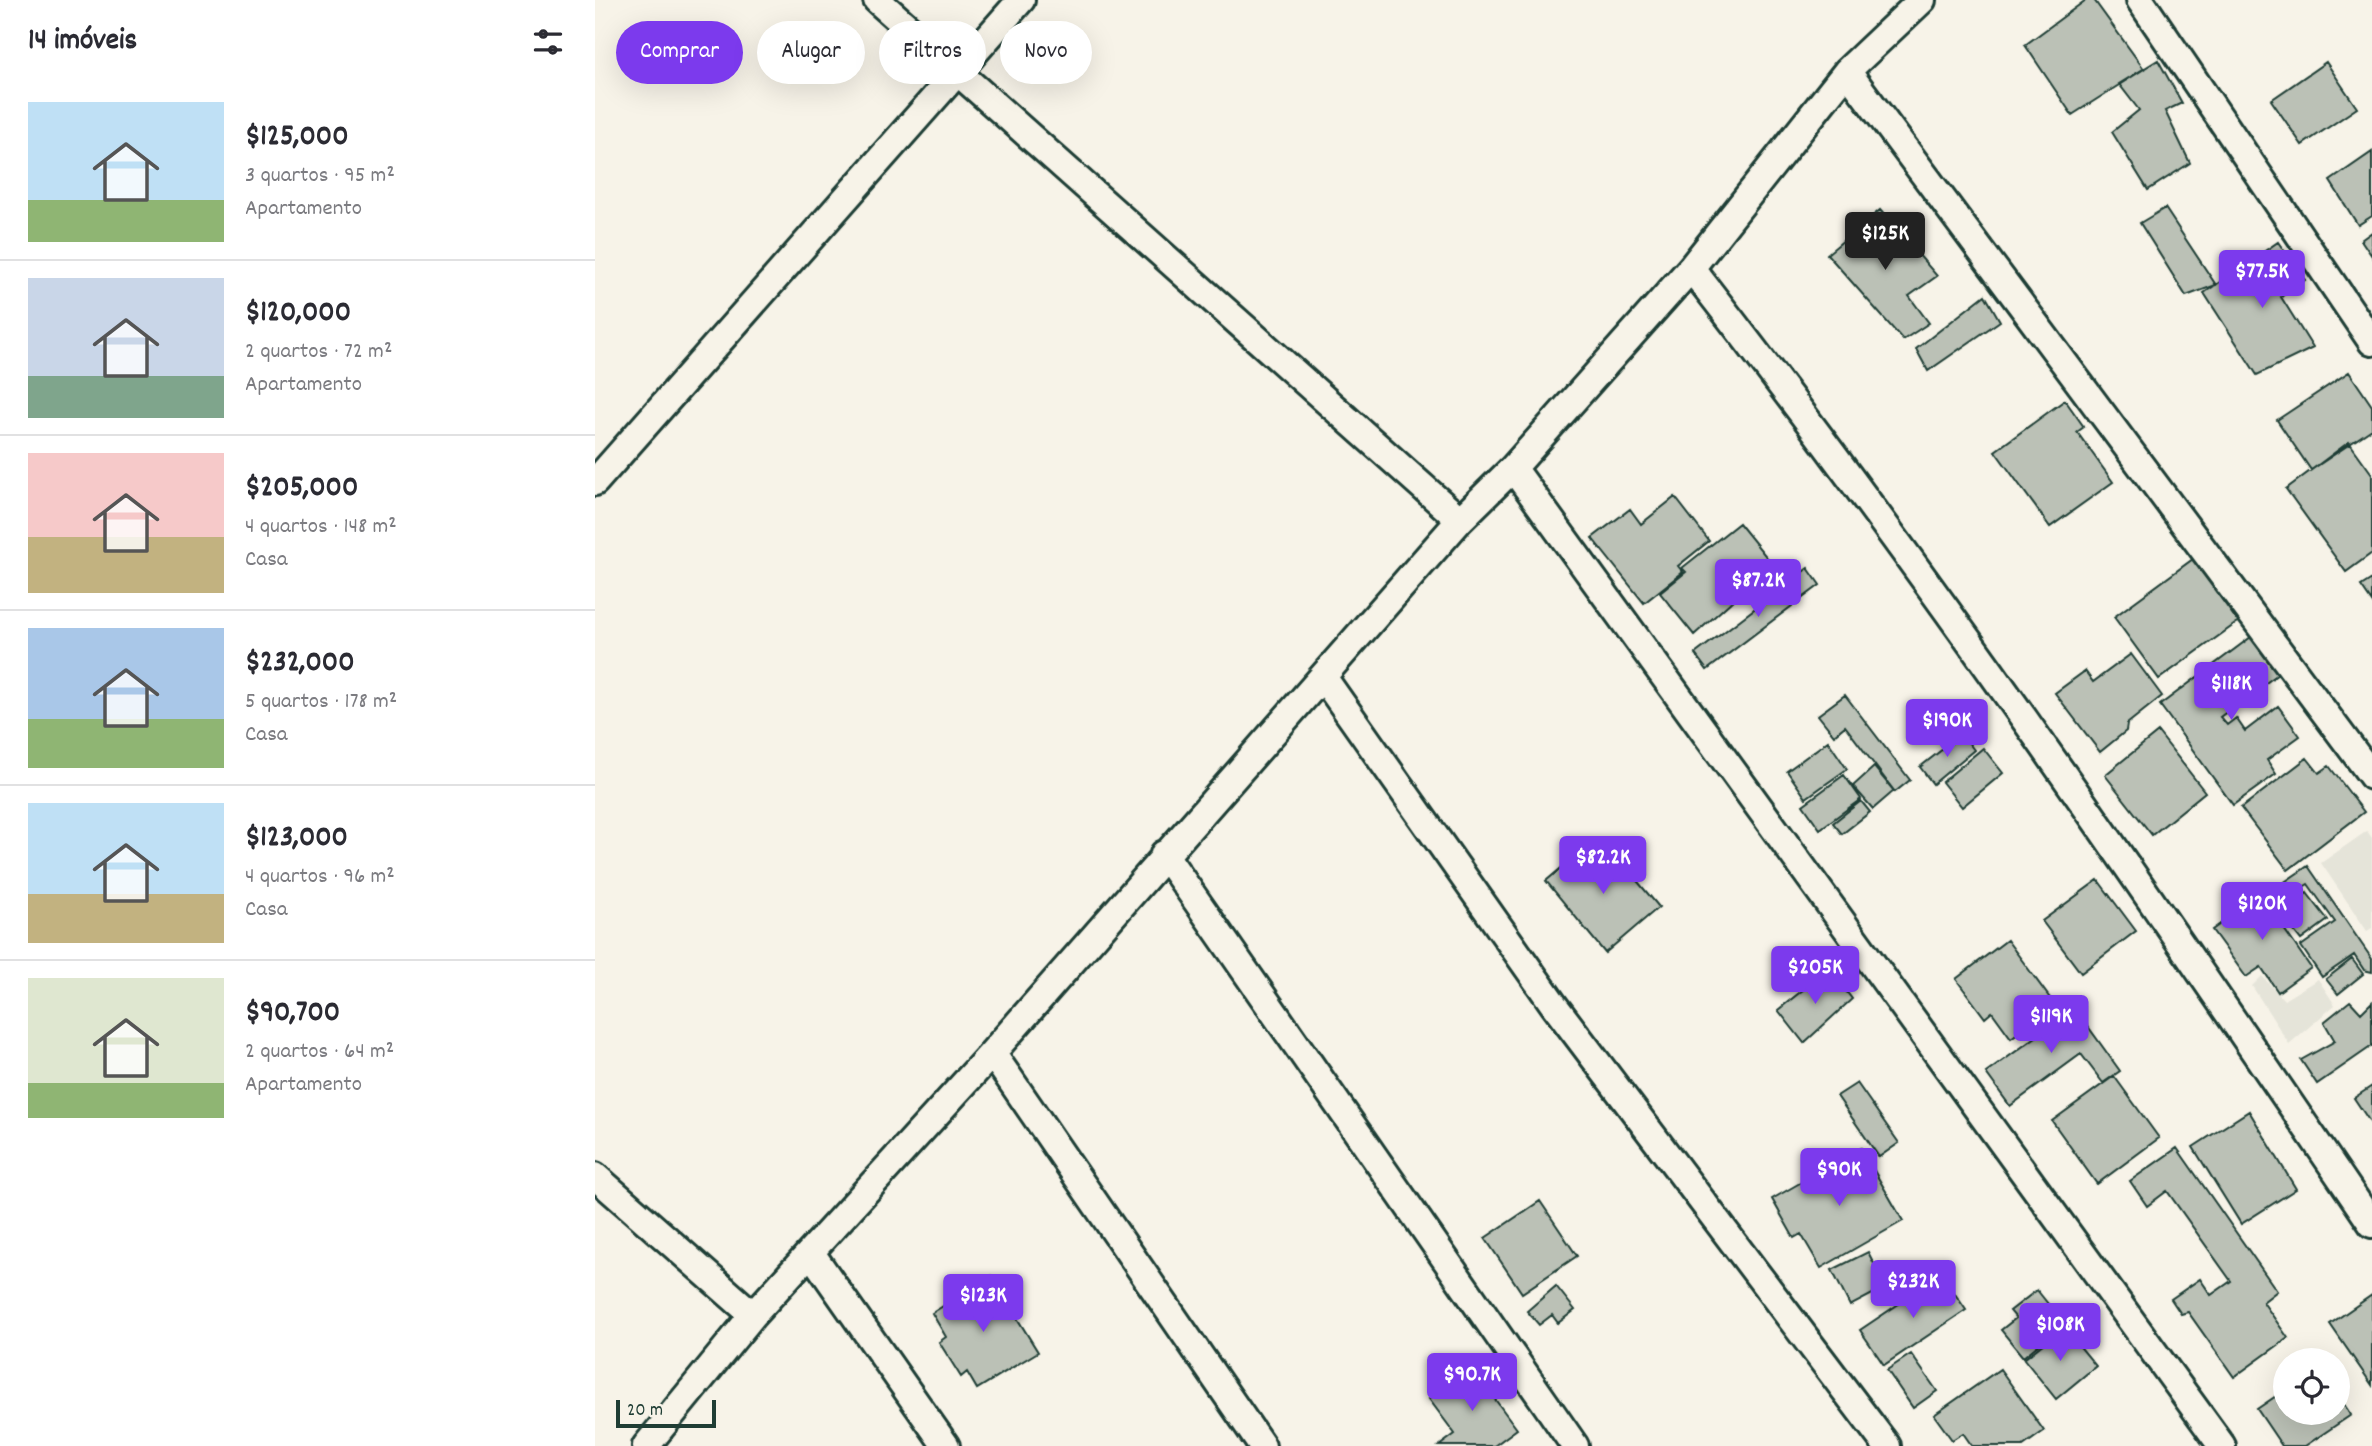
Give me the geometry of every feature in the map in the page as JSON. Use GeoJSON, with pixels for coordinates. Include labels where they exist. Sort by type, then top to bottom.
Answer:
{"type":"FeatureCollection","features":[{"type":"Feature","properties":{"kind":"street"},"geometry":{"type":"LineString","coordinates":[[877,0],[900,21]]}},
{"type":"Feature","properties":{"kind":"street"},"geometry":{"type":"LineString","coordinates":[[986,42],[1021,0]]}},
{"type":"Feature","properties":{"kind":"street"},"geometry":{"type":"LineString","coordinates":[[646,1446],[753,1315],[992,1053],[1460,520],[1513,468],[1691,268],[1847,71],[1922,0]]}},
{"type":"Feature","properties":{"kind":"street"},"geometry":{"type":"LineString","coordinates":[[2140,0],[2372,342]]}},
{"type":"Feature","properties":{"kind":"street"},"geometry":{"type":"LineString","coordinates":[[1847,71],[2260,621],[2372,776]]}},
{"type":"Feature","properties":{"kind":"street"},"geometry":{"type":"LineString","coordinates":[[595,482],[950,84]]}},
{"type":"Feature","properties":{"kind":"street"},"geometry":{"type":"LineString","coordinates":[[970,84],[1460,520]]}},
{"type":"Feature","properties":{"kind":"street"},"geometry":{"type":"LineString","coordinates":[[1691,268],[1772,371],[2059,764],[2372,1224]]}},
{"type":"Feature","properties":{"kind":"street"},"geometry":{"type":"LineString","coordinates":[[1513,468],[2222,1446]]}},
{"type":"Feature","properties":{"kind":"street"},"geometry":{"type":"LineString","coordinates":[[1323,677],[1554,1005],[1887,1446]]}},
{"type":"Feature","properties":{"kind":"street"},"geometry":{"type":"LineString","coordinates":[[1164,854],[1574,1446]]}},
{"type":"Feature","properties":{"kind":"street"},"geometry":{"type":"LineString","coordinates":[[992,1053],[1262,1446]]}},
{"type":"Feature","properties":{"kind":"street"},"geometry":{"type":"LineString","coordinates":[[595,1176],[753,1315]]}},
{"type":"Feature","properties":{"kind":"street"},"geometry":{"type":"LineString","coordinates":[[811,1254],[946,1446]]}},
{"type":"Feature","properties":{"kind":"shaded area"},"geometry":{"type":"Polygon","coordinates":[[[2367,831],[2372,838],[2372,928],[2367,931],[2321,863],[2367,831]]]}},
{"type":"Feature","properties":{"kind":"shaded area"},"geometry":{"type":"Polygon","coordinates":[[[2262,976],[2284,1000],[2318,979],[2335,1005],[2289,1044],[2252,986],[2262,976]]]}},
{"type":"Feature","properties":{"kind":"building"},"geometry":{"type":"Polygon","coordinates":[[[2086,0],[2094,0],[2144,69],[2072,115],[2025,45],[2086,0]]]}},
{"type":"Feature","properties":{"kind":"building"},"geometry":{"type":"Polygon","coordinates":[[[2158,60],[2182,103],[2165,111],[2190,163],[2148,190],[2112,132],[2139,110],[2119,84],[2158,60]]]}},
{"type":"Feature","properties":{"kind":"building"},"geometry":{"type":"Polygon","coordinates":[[[2326,62],[2357,108],[2302,145],[2271,100],[2326,62]]]}},
{"type":"Feature","properties":{"kind":"building"},"geometry":{"type":"Polygon","coordinates":[[[2372,152],[2372,216],[2358,225],[2330,181],[2372,152]]]}},
{"type":"Feature","properties":{"kind":"building"},"geometry":{"type":"Polygon","coordinates":[[[2165,208],[2216,285],[2186,296],[2140,223],[2165,208]]]}},
{"type":"Feature","properties":{"kind":"building"},"geometry":{"type":"Polygon","coordinates":[[[1880,210],[1937,276],[1909,296],[1929,323],[1903,340],[1827,254],[1880,210]]]}},
{"type":"Feature","properties":{"kind":"building"},"geometry":{"type":"Polygon","coordinates":[[[2372,232],[2372,256],[2361,240],[2372,232]]]}},
{"type":"Feature","properties":{"kind":"building"},"geometry":{"type":"Polygon","coordinates":[[[2278,242],[2305,280],[2281,297],[2313,348],[2257,375],[2204,293],[2278,242]]]}},
{"type":"Feature","properties":{"kind":"building"},"geometry":{"type":"Polygon","coordinates":[[[1985,295],[2000,321],[1928,371],[1916,349],[1985,295]]]}},
{"type":"Feature","properties":{"kind":"building"},"geometry":{"type":"Polygon","coordinates":[[[2349,372],[2372,406],[2372,429],[2311,470],[2277,420],[2349,372]]]}},
{"type":"Feature","properties":{"kind":"building"},"geometry":{"type":"Polygon","coordinates":[[[2065,400],[2084,427],[2077,432],[2113,482],[2050,527],[1995,451],[2065,400]]]}},
{"type":"Feature","properties":{"kind":"building"},"geometry":{"type":"Polygon","coordinates":[[[2349,442],[2372,474],[2372,553],[2346,572],[2286,489],[2349,442]]]}},
{"type":"Feature","properties":{"kind":"building"},"geometry":{"type":"Polygon","coordinates":[[[1675,497],[1709,541],[1678,566],[1683,572],[1644,603],[1592,538],[1630,509],[1641,524],[1675,497]]]}},
{"type":"Feature","properties":{"kind":"building"},"geometry":{"type":"Polygon","coordinates":[[[1739,523],[1777,570],[1755,587],[1752,583],[1694,635],[1660,593],[1686,572],[1682,568],[1739,523]]]}},
{"type":"Feature","properties":{"kind":"building"},"geometry":{"type":"Polygon","coordinates":[[[2193,559],[2238,622],[2159,679],[2114,617],[2193,559]]]}},
{"type":"Feature","properties":{"kind":"building"},"geometry":{"type":"Polygon","coordinates":[[[1808,568],[1820,585],[1707,670],[1695,654],[1808,568]]]}},
{"type":"Feature","properties":{"kind":"building"},"geometry":{"type":"Polygon","coordinates":[[[2372,579],[2372,602],[2361,586],[2372,579]]]}},
{"type":"Feature","properties":{"kind":"building"},"geometry":{"type":"Polygon","coordinates":[[[2251,637],[2278,674],[2220,717],[2227,725],[2236,718],[2245,731],[2278,706],[2300,736],[2267,760],[2276,774],[2233,805],[2160,705],[2251,637]]]}},
{"type":"Feature","properties":{"kind":"building"},"geometry":{"type":"Polygon","coordinates":[[[2131,654],[2162,696],[2127,724],[2126,731],[2100,752],[2055,693],[2085,671],[2093,682],[2131,654]]]}},
{"type":"Feature","properties":{"kind":"building"},"geometry":{"type":"Polygon","coordinates":[[[1845,695],[1910,780],[1895,792],[1845,726],[1834,735],[1818,715],[1845,695]]]}},
{"type":"Feature","properties":{"kind":"building"},"geometry":{"type":"Polygon","coordinates":[[[2158,732],[2205,792],[2152,835],[2105,775],[2158,732]]]}},
{"type":"Feature","properties":{"kind":"building"},"geometry":{"type":"Polygon","coordinates":[[[1962,734],[1974,750],[1933,784],[1920,767],[1962,734]]]}},
{"type":"Feature","properties":{"kind":"building"},"geometry":{"type":"Polygon","coordinates":[[[1828,741],[1847,769],[1806,798],[1787,771],[1828,741]]]}},
{"type":"Feature","properties":{"kind":"building"},"geometry":{"type":"Polygon","coordinates":[[[1983,748],[2003,773],[1962,807],[1942,782],[1983,748]]]}},
{"type":"Feature","properties":{"kind":"building"},"geometry":{"type":"Polygon","coordinates":[[[2307,758],[2319,773],[2329,766],[2364,812],[2288,870],[2241,808],[2307,758]]]}},
{"type":"Feature","properties":{"kind":"building"},"geometry":{"type":"Polygon","coordinates":[[[1874,767],[1894,791],[1873,809],[1853,786],[1874,767]]]}},
{"type":"Feature","properties":{"kind":"building"},"geometry":{"type":"Polygon","coordinates":[[[1844,775],[1861,799],[1820,829],[1803,805],[1844,775]]]}},
{"type":"Feature","properties":{"kind":"building"},"geometry":{"type":"Polygon","coordinates":[[[1861,801],[1870,812],[1842,834],[1833,823],[1861,801]]]}},
{"type":"Feature","properties":{"kind":"building"},"geometry":{"type":"Polygon","coordinates":[[[1603,840],[1659,907],[1605,953],[1546,881],[1579,853],[1587,863],[1596,856],[1591,850],[1603,840]]]}},
{"type":"Feature","properties":{"kind":"building"},"geometry":{"type":"Polygon","coordinates":[[[2308,866],[2372,959],[2372,972],[2364,970],[2354,955],[2322,977],[2301,946],[2335,922],[2308,884],[2291,895],[2283,883],[2308,866]]]}},
{"type":"Feature","properties":{"kind":"building"},"geometry":{"type":"Polygon","coordinates":[[[2098,880],[2136,931],[2081,973],[2042,921],[2098,880]]]}},
{"type":"Feature","properties":{"kind":"building"},"geometry":{"type":"Polygon","coordinates":[[[2273,886],[2284,901],[2271,910],[2311,968],[2278,992],[2261,967],[2246,977],[2212,930],[2273,886]]]}},
{"type":"Feature","properties":{"kind":"building"},"geometry":{"type":"Polygon","coordinates":[[[2307,893],[2328,920],[2301,940],[2280,913],[2307,893]]]}},
{"type":"Feature","properties":{"kind":"building"},"geometry":{"type":"Polygon","coordinates":[[[2007,940],[2055,1005],[2011,1038],[1992,1012],[1985,1018],[1956,979],[2007,940]]]}},
{"type":"Feature","properties":{"kind":"building"},"geometry":{"type":"Polygon","coordinates":[[[2352,959],[2363,974],[2338,994],[2326,979],[2352,959]]]}},
{"type":"Feature","properties":{"kind":"building"},"geometry":{"type":"Polygon","coordinates":[[[1829,969],[1852,999],[1804,1043],[1778,1010],[1829,969]]]}},
{"type":"Feature","properties":{"kind":"building"},"geometry":{"type":"Polygon","coordinates":[[[2069,1000],[2120,1071],[2103,1083],[2081,1054],[2010,1106],[1986,1073],[2044,1031],[2037,1023],[2069,1000]]]}},
{"type":"Feature","properties":{"kind":"building"},"geometry":{"type":"Polygon","coordinates":[[[2350,1001],[2361,1013],[2372,1002],[2372,1046],[2317,1084],[2301,1060],[2335,1041],[2324,1022],[2350,1001]]]}},
{"type":"Feature","properties":{"kind":"building"},"geometry":{"type":"Polygon","coordinates":[[[2114,1076],[2159,1138],[2097,1184],[2052,1121],[2114,1076]]]}},
{"type":"Feature","properties":{"kind":"building"},"geometry":{"type":"Polygon","coordinates":[[[1857,1083],[1899,1143],[1879,1157],[1837,1096],[1857,1083]]]}},
{"type":"Feature","properties":{"kind":"building"},"geometry":{"type":"Polygon","coordinates":[[[2372,1086],[2372,1125],[2354,1098],[2372,1086]]]}},
{"type":"Feature","properties":{"kind":"building"},"geometry":{"type":"Polygon","coordinates":[[[2249,1111],[2296,1189],[2241,1224],[2193,1147],[2249,1111]]]}},
{"type":"Feature","properties":{"kind":"building"},"geometry":{"type":"Polygon","coordinates":[[[1861,1148],[1903,1221],[1821,1268],[1801,1234],[1794,1238],[1772,1199],[1861,1148]]]}},
{"type":"Feature","properties":{"kind":"building"},"geometry":{"type":"Polygon","coordinates":[[[2177,1148],[2277,1291],[2263,1302],[2288,1338],[2234,1377],[2188,1312],[2181,1314],[2171,1299],[2200,1279],[2211,1295],[2231,1281],[2167,1191],[2147,1206],[2130,1181],[2177,1148]]]}},
{"type":"Feature","properties":{"kind":"building"},"geometry":{"type":"Polygon","coordinates":[[[1540,1201],[1577,1256],[1522,1293],[1485,1238],[1540,1201]]]}},
{"type":"Feature","properties":{"kind":"building"},"geometry":{"type":"Polygon","coordinates":[[[1868,1252],[1886,1287],[1850,1306],[1832,1270],[1868,1252]]]}},
{"type":"Feature","properties":{"kind":"building"},"geometry":{"type":"Polygon","coordinates":[[[1942,1275],[1966,1310],[1884,1365],[1860,1330],[1942,1275]]]}},
{"type":"Feature","properties":{"kind":"building"},"geometry":{"type":"Polygon","coordinates":[[[991,1276],[1038,1352],[977,1389],[967,1372],[961,1377],[939,1342],[946,1337],[932,1313],[991,1276]]]}},
{"type":"Feature","properties":{"kind":"building"},"geometry":{"type":"Polygon","coordinates":[[[1556,1286],[1575,1310],[1558,1323],[1552,1315],[1539,1325],[1527,1311],[1556,1286]]]}},
{"type":"Feature","properties":{"kind":"building"},"geometry":{"type":"Polygon","coordinates":[[[2037,1290],[2064,1324],[2023,1357],[2001,1330],[2016,1318],[2010,1311],[2037,1290]]]}},
{"type":"Feature","properties":{"kind":"building"},"geometry":{"type":"Polygon","coordinates":[[[2372,1295],[2372,1385],[2350,1353],[2350,1348],[2347,1348],[2330,1324],[2372,1295]]]}},
{"type":"Feature","properties":{"kind":"building"},"geometry":{"type":"Polygon","coordinates":[[[2064,1327],[2096,1366],[2056,1399],[2024,1359],[2064,1327]]]}},
{"type":"Feature","properties":{"kind":"building"},"geometry":{"type":"Polygon","coordinates":[[[1911,1354],[1937,1391],[1913,1408],[1887,1370],[1911,1354]]]}},
{"type":"Feature","properties":{"kind":"building"},"geometry":{"type":"Polygon","coordinates":[[[1471,1367],[1517,1429],[1494,1446],[1439,1446],[1455,1434],[1429,1399],[1471,1367]]]}},
{"type":"Feature","properties":{"kind":"building"},"geometry":{"type":"Polygon","coordinates":[[[2000,1369],[2044,1431],[2023,1446],[1972,1446],[1963,1433],[1952,1440],[1934,1415],[2000,1369]]]}},
{"type":"Feature","properties":{"kind":"building"},"geometry":{"type":"Polygon","coordinates":[[[2273,1398],[2273,1425],[2336,1425],[2305,1446],[2282,1446],[2257,1409],[2273,1398]]]}}]}
